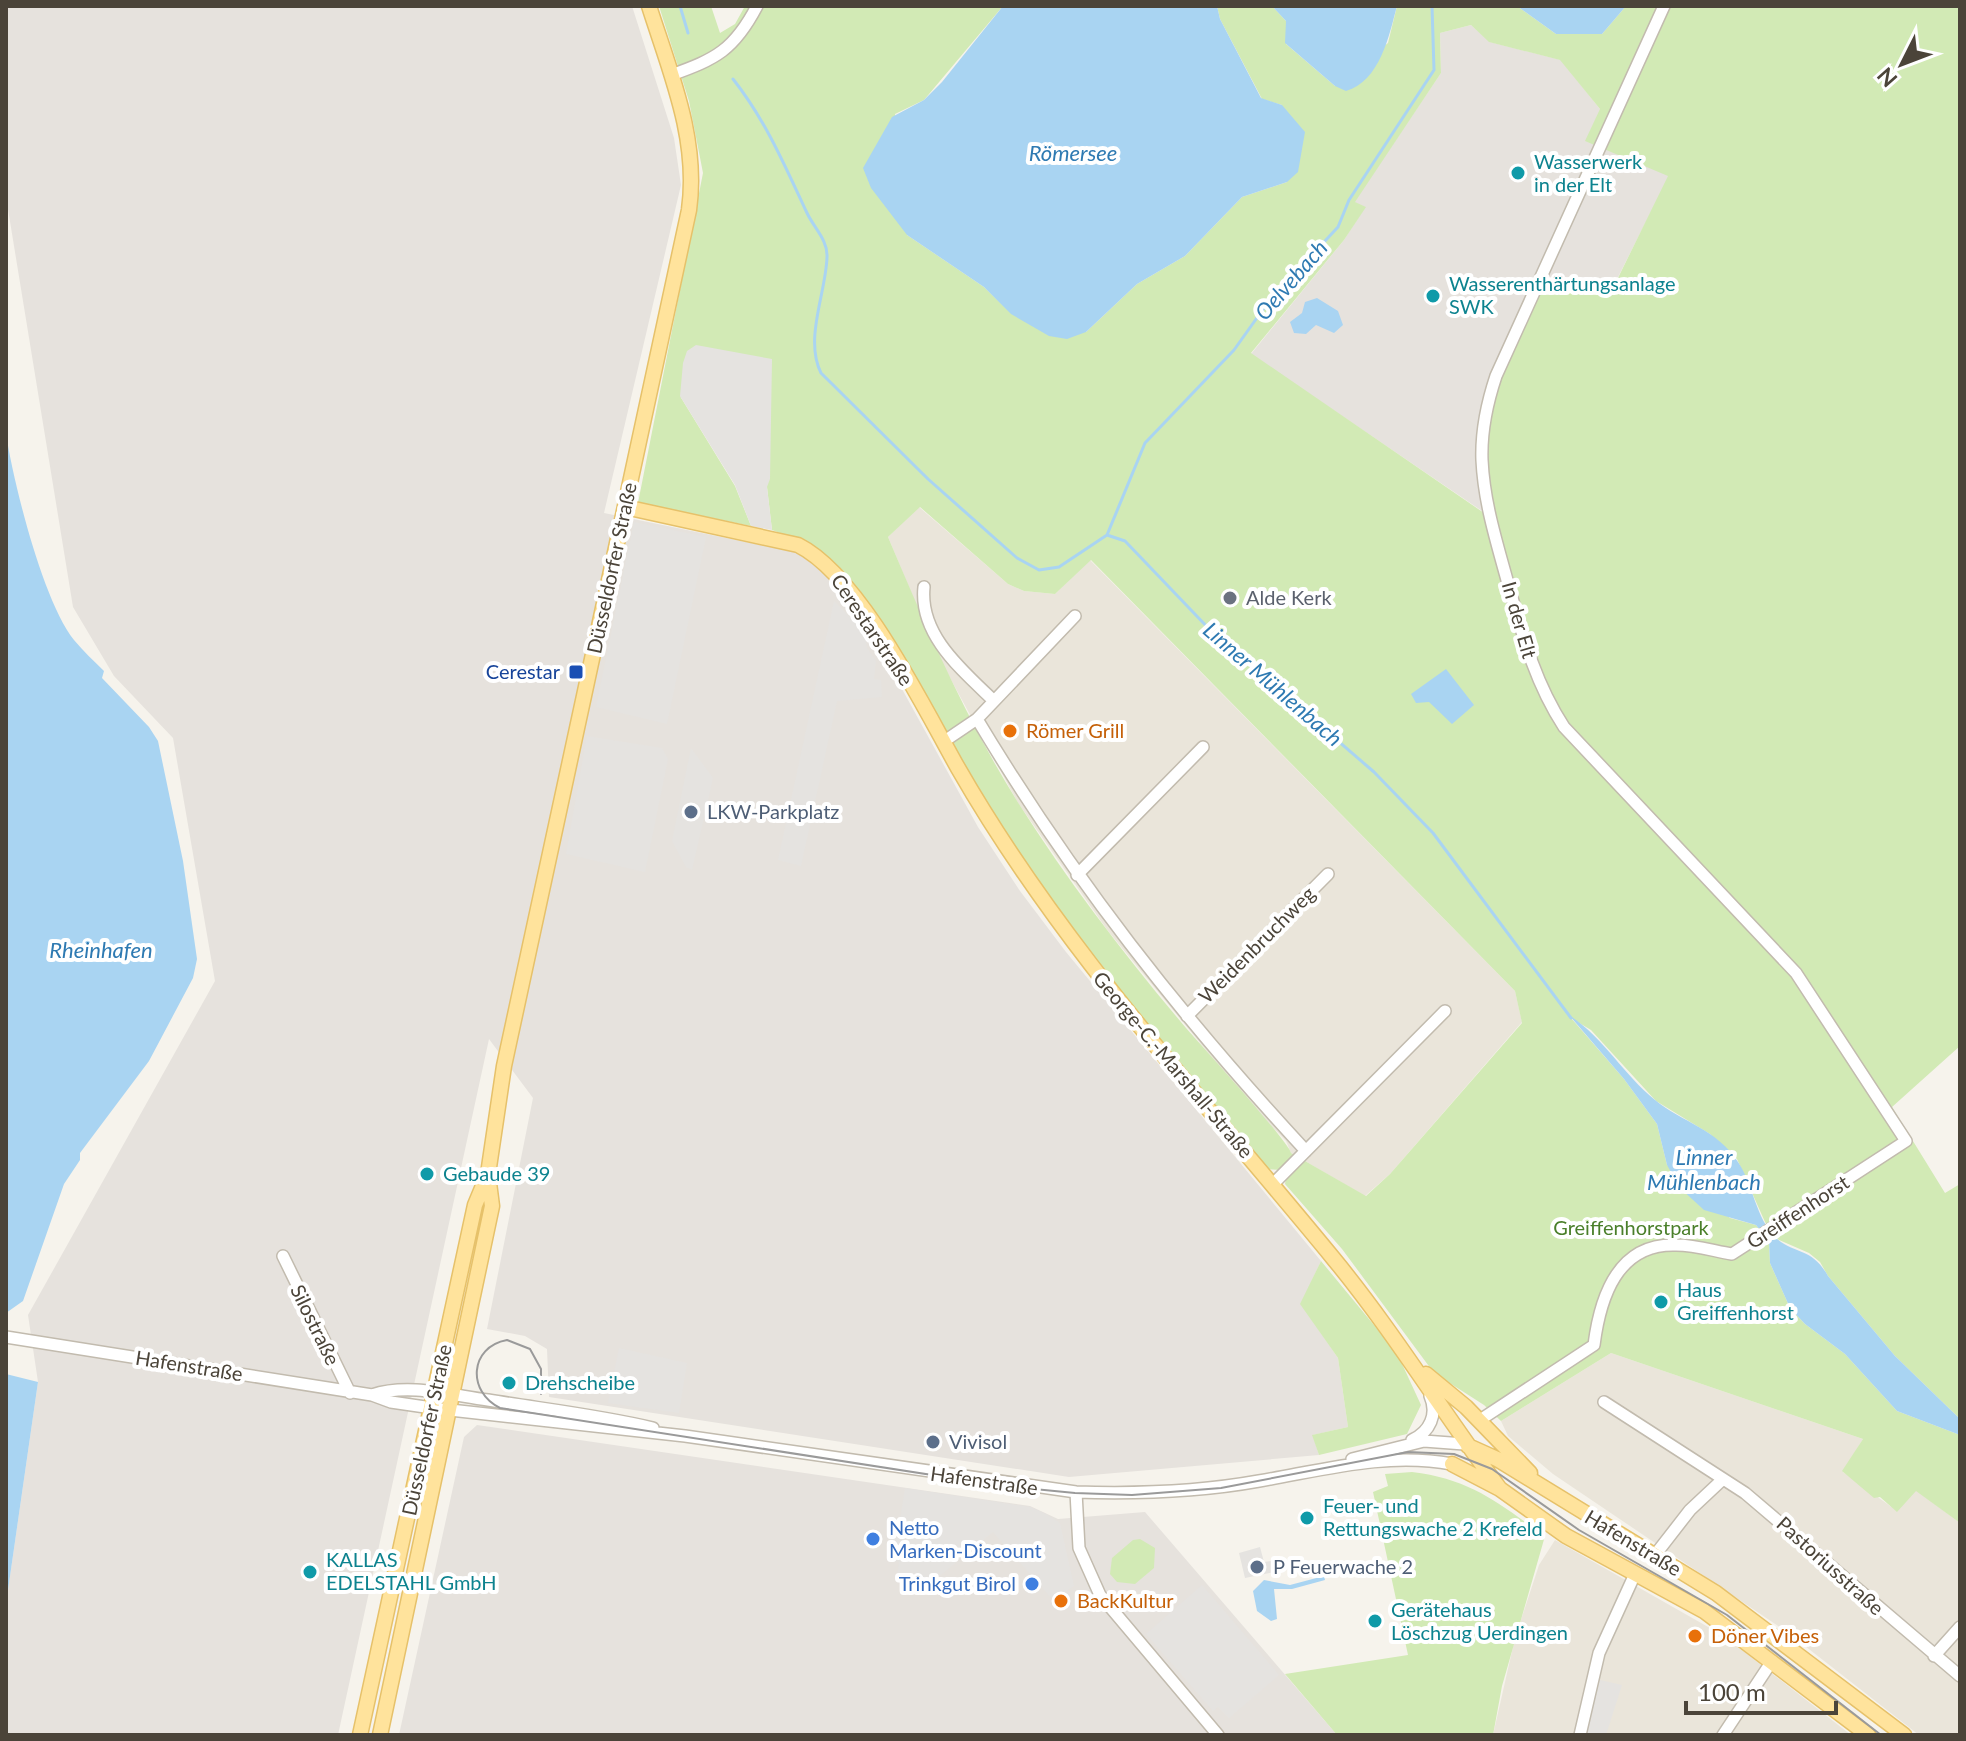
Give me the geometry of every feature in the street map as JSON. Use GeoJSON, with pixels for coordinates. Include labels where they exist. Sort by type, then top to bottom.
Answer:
{"type":"FeatureCollection","features":[{"type":"Feature","properties":{"kind":"main road","name":"Düsseldorfer Straße"},"geometry":{"type":"LineString","coordinates":[[360,1735],[475,1205],[488,1174],[504,1066],[692,186],[687,133],[649,6]]}},
{"type":"Feature","properties":{"kind":"main road","name":"Cerestarstraße"},"geometry":{"type":"LineString","coordinates":[[625,507],[798,545],[813,553],[835,572],[876,630],[946,748]]}},
{"type":"Feature","properties":{"kind":"main road","name":"George-C.-Marshall-Straße"},"geometry":{"type":"LineString","coordinates":[[946,748],[1012,856],[1076,946],[1414,1363],[1437,1409],[1500,1489]]}},
{"type":"Feature","properties":{"kind":"main road","name":"Düsseldorfer Straße"},"geometry":{"type":"LineString","coordinates":[[380,1735],[492,1206],[488,1174]]}},
{"type":"Feature","properties":{"kind":"main road"},"geometry":{"type":"LineString","coordinates":[[1414,1363],[1480,1420],[1559,1499]]}},
{"type":"Feature","properties":{"kind":"main road","name":"Hafenstraße"},"geometry":{"type":"LineString","coordinates":[[1464,1444],[1497,1459],[1748,1615],[1904,1735]]}},
{"type":"Feature","properties":{"kind":"main road","name":"Hafenstraße"},"geometry":{"type":"LineString","coordinates":[[1452,1464],[1500,1489],[1566,1536],[1704,1611],[1868,1735]]}},
{"type":"Feature","properties":{"kind":"street"},"geometry":{"type":"LineString","coordinates":[[671,75],[718,57],[730,47],[757,6]]}},
{"type":"Feature","properties":{"kind":"street","name":"In der Elt"},"geometry":{"type":"LineString","coordinates":[[1664,6],[1496,376],[1483,437],[1484,488],[1489,516],[1530,663],[1543,695],[1564,727],[1796,973],[1906,1141]]}},
{"type":"Feature","properties":{"kind":"street"},"geometry":{"type":"LineString","coordinates":[[924,587],[923,603],[944,653],[994,701]]}},
{"type":"Feature","properties":{"kind":"street"},"geometry":{"type":"LineString","coordinates":[[946,748],[1075,616]]}},
{"type":"Feature","properties":{"kind":"street","name":"Weidenbruchweg"},"geometry":{"type":"LineString","coordinates":[[977,719],[1026,801],[1114,927],[1187,1016],[1306,1151]]}},
{"type":"Feature","properties":{"kind":"street"},"geometry":{"type":"LineString","coordinates":[[1077,875],[1203,747]]}},
{"type":"Feature","properties":{"kind":"street","name":"Weidenbruchweg"},"geometry":{"type":"LineString","coordinates":[[1187,1016],[1328,874]]}},
{"type":"Feature","properties":{"kind":"street"},"geometry":{"type":"LineString","coordinates":[[1272,1185],[1445,1011]]}},
{"type":"Feature","properties":{"kind":"street","name":"Greiffenhorst"},"geometry":{"type":"LineString","coordinates":[[1480,1420],[1594,1345],[1599,1305],[1615,1276],[1632,1258],[1651,1248],[1674,1244],[1732,1254],[1906,1141]]}},
{"type":"Feature","properties":{"kind":"street","name":"Silostraße"},"geometry":{"type":"LineString","coordinates":[[283,1256],[350,1393]]}},
{"type":"Feature","properties":{"kind":"street","name":"Hafenstraße"},"geometry":{"type":"LineString","coordinates":[[9,1337],[372,1395],[451,1411],[685,1436],[1076,1492],[1132,1493],[1221,1487],[1332,1466],[1393,1460],[1452,1464]]}},
{"type":"Feature","properties":{"kind":"street","name":"Hafenstraße"},"geometry":{"type":"LineString","coordinates":[[372,1395],[389,1389],[435,1392],[595,1416],[685,1436]]}},
{"type":"Feature","properties":{"kind":"street"},"geometry":{"type":"LineString","coordinates":[[1398,1445],[1421,1436],[1437,1409],[1449,1400],[1459,1402]]}},
{"type":"Feature","properties":{"kind":"street","name":"Pastoriusstraße"},"geometry":{"type":"LineString","coordinates":[[1604,1402],[1665,1438],[1768,1511],[1960,1676]]}},
{"type":"Feature","properties":{"kind":"street","name":"Hafenstraße"},"geometry":{"type":"LineString","coordinates":[[1332,1466],[1398,1445],[1424,1441],[1464,1444]]}},
{"type":"Feature","properties":{"kind":"street"},"geometry":{"type":"LineString","coordinates":[[1655,1555],[1690,1510],[1722,1480]]}},
{"type":"Feature","properties":{"kind":"street"},"geometry":{"type":"LineString","coordinates":[[1076,1492],[1079,1548],[1100,1595],[1218,1735]]}},
{"type":"Feature","properties":{"kind":"street"},"geometry":{"type":"LineString","coordinates":[[1580,1735],[1599,1653],[1635,1574]]}},
{"type":"Feature","properties":{"kind":"street"},"geometry":{"type":"LineString","coordinates":[[1934,1656],[1960,1627]]}},
{"type":"Feature","properties":{"kind":"street"},"geometry":{"type":"LineString","coordinates":[[1723,1735],[1772,1661]]}},
{"type":"Feature","properties":{"kind":"shaded area"},"geometry":{"type":"Polygon","coordinates":[[[6,6],[632,6],[674,138],[681,185],[604,513],[805,554],[824,569],[848,598],[870,631],[978,827],[1020,891],[1066,952],[1321,1261],[1301,1304],[1338,1358],[1348,1427],[1313,1435],[1319,1455],[1069,1477],[549,1397],[547,1349],[525,1336],[487,1329],[533,1098],[489,1039],[338,1735],[6,1735],[6,1604],[38,1382],[28,1315],[215,981],[173,738],[114,676],[73,607],[6,197],[6,6]]]}},
{"type":"Feature","properties":{"kind":"shaded area","name":"Wasserwerk in der Elt"},"geometry":{"type":"Polygon","coordinates":[[[1471,25],[1490,42],[1561,60],[1600,109],[1669,176],[1613,287],[1485,513],[1251,354],[1344,240],[1365,207],[1354,202],[1441,73],[1440,33],[1471,25]]]}},
{"type":"Feature","properties":{"kind":"shaded area"},"geometry":{"type":"Polygon","coordinates":[[[696,345],[772,359],[770,479],[767,487],[772,530],[751,526],[735,485],[680,396],[683,363],[687,351],[696,345]]]}},
{"type":"Feature","properties":{"kind":"shaded area"},"geometry":{"type":"Polygon","coordinates":[[[919,507],[1008,584],[1024,591],[1055,594],[1090,560],[1515,991],[1522,1022],[1390,1174],[1365,1196],[1291,1153],[1286,1141],[1251,1105],[1108,931],[1018,803],[937,654],[888,537],[919,507]]]}},
{"type":"Feature","properties":{"kind":"shaded area"},"geometry":{"type":"Polygon","coordinates":[[[634,522],[706,537],[667,724],[596,707],[634,522]]]}},
{"type":"Feature","properties":{"kind":"shaded area"},"geometry":{"type":"Polygon","coordinates":[[[834,601],[859,626],[866,640],[867,648],[876,661],[874,679],[881,680],[882,697],[837,701],[801,866],[778,860],[834,601]]]}},
{"type":"Feature","properties":{"kind":"shaded area"},"geometry":{"type":"Polygon","coordinates":[[[587,736],[662,748],[668,759],[645,872],[566,854],[587,736]]]}},
{"type":"Feature","properties":{"kind":"shaded area","name":"LKW-Parkplatz"},"geometry":{"type":"Polygon","coordinates":[[[691,748],[713,778],[692,870],[686,867],[672,841],[691,748]]]}},
{"type":"Feature","properties":{"kind":"shaded area"},"geometry":{"type":"Polygon","coordinates":[[[619,1348],[687,1363],[679,1413],[608,1403],[619,1348]]]}},
{"type":"Feature","properties":{"kind":"shaded area"},"geometry":{"type":"Polygon","coordinates":[[[1611,1353],[1863,1439],[1843,1472],[1897,1511],[1916,1490],[1960,1523],[1960,1735],[1919,1735],[1787,1632],[1553,1474],[1508,1436],[1501,1421],[1611,1353]]]}},
{"type":"Feature","properties":{"kind":"shaded area"},"geometry":{"type":"Polygon","coordinates":[[[477,1425],[1030,1506],[1058,1519],[1145,1512],[1337,1735],[399,1735],[464,1437],[477,1425]]]}},
{"type":"Feature","properties":{"kind":"shaded area"},"geometry":{"type":"Polygon","coordinates":[[[905,1488],[1030,1507],[1046,1514],[1060,1523],[1074,1586],[1053,1600],[993,1532],[930,1584],[897,1579],[899,1562],[887,1560],[894,1519],[900,1520],[905,1488]]]}},
{"type":"Feature","properties":{"kind":"shaded area"},"geometry":{"type":"Polygon","coordinates":[[[1555,1540],[1724,1636],[1851,1735],[1493,1735],[1515,1638],[1539,1565],[1555,1540]]]}},
{"type":"Feature","properties":{"kind":"shaded area","name":"P Feuerwache 2"},"geometry":{"type":"Polygon","coordinates":[[[1260,1547],[1264,1562],[1271,1561],[1274,1572],[1245,1578],[1239,1553],[1260,1547]]]}},
{"type":"Feature","properties":{"kind":"shaded area"},"geometry":{"type":"Polygon","coordinates":[[[1202,1585],[1279,1675],[1229,1718],[1218,1707],[1213,1711],[1146,1634],[1202,1585]]]}},
{"type":"Feature","properties":{"kind":"shaded area"},"geometry":{"type":"Polygon","coordinates":[[[1596,1679],[1622,1685],[1606,1735],[1584,1735],[1596,1679]]]}},
{"type":"Feature","properties":{"kind":"green space","name":"Greiffenhorstpark"},"geometry":{"type":"Polygon","coordinates":[[[659,6],[711,6],[720,33],[735,24],[745,6],[1003,6],[924,100],[895,114],[907,235],[984,287],[1012,314],[1086,332],[1137,284],[1185,256],[1242,197],[1287,182],[1282,105],[1262,99],[1220,19],[1217,6],[1272,6],[1286,21],[1286,44],[1335,86],[1388,43],[1397,6],[1517,6],[1556,34],[1602,34],[1626,6],[1960,6],[1960,1046],[1892,1107],[1945,1193],[1960,1184],[1960,1419],[1895,1356],[1828,1276],[1820,1262],[1809,1253],[1777,1239],[1765,1222],[1737,1159],[1710,1134],[1656,1101],[1591,1030],[1571,1018],[1624,1079],[1657,1124],[1667,1165],[1730,1218],[1756,1225],[1769,1242],[1770,1263],[1790,1308],[1805,1324],[1845,1354],[1897,1411],[1960,1435],[1960,1523],[1916,1491],[1897,1512],[1880,1497],[1874,1498],[1842,1471],[1863,1439],[1611,1353],[1501,1421],[1484,1405],[1434,1373],[1342,1249],[1285,1184],[1289,1161],[1280,1170],[1267,1169],[1127,1003],[1016,852],[867,606],[830,559],[811,544],[772,530],[767,487],[680,396],[735,486],[751,526],[638,503],[703,173],[689,101],[659,6]],[[1471,25],[1440,33],[1441,73],[1355,202],[1366,207],[1344,240],[1251,353],[1484,513],[1481,419],[1542,280],[1615,284],[1668,176],[1585,141],[1600,109],[1560,60],[1489,42],[1471,25]],[[920,507],[888,537],[965,707],[1019,804],[1120,947],[1261,1113],[1291,1153],[1366,1196],[1390,1174],[1522,1023],[1515,991],[1091,560],[1055,594],[1024,591],[1008,584],[920,507]]]}},
{"type":"Feature","properties":{"kind":"green space"},"geometry":{"type":"Polygon","coordinates":[[[1321,1261],[1397,1353],[1421,1405],[1407,1434],[1319,1455],[1312,1435],[1348,1427],[1338,1358],[1300,1304],[1321,1261]]]}},
{"type":"Feature","properties":{"kind":"green space"},"geometry":{"type":"Polygon","coordinates":[[[1412,1472],[1451,1480],[1483,1494],[1545,1536],[1502,1686],[1493,1735],[1337,1735],[1285,1674],[1408,1655],[1373,1492],[1388,1486],[1385,1474],[1412,1472]]]}},
{"type":"Feature","properties":{"kind":"green space"},"geometry":{"type":"Polygon","coordinates":[[[1140,1539],[1155,1548],[1154,1568],[1135,1584],[1117,1582],[1110,1574],[1112,1558],[1133,1540],[1140,1539]]]}},
{"type":"Feature","properties":{"kind":"water","name":"Römersee"},"geometry":{"type":"Polygon","coordinates":[[[1003,6],[1217,6],[1220,19],[1261,98],[1282,105],[1305,132],[1298,172],[1287,182],[1242,197],[1185,256],[1137,284],[1086,332],[1067,339],[1049,336],[1011,314],[984,287],[907,235],[871,188],[863,168],[892,117],[924,100],[942,82],[1003,6]]]}},
{"type":"Feature","properties":{"kind":"water"},"geometry":{"type":"Polygon","coordinates":[[[1272,6],[1397,6],[1375,68],[1358,86],[1346,91],[1335,86],[1285,43],[1286,21],[1272,6]]]}},
{"type":"Feature","properties":{"kind":"water"},"geometry":{"type":"Polygon","coordinates":[[[1517,6],[1626,6],[1602,34],[1556,34],[1517,6]]]}},
{"type":"Feature","properties":{"kind":"water"},"geometry":{"type":"Polygon","coordinates":[[[1317,298],[1338,311],[1343,325],[1334,333],[1316,325],[1306,334],[1294,333],[1290,322],[1302,313],[1305,302],[1317,298]]]}},
{"type":"Feature","properties":{"kind":"water","name":"Rheinhafen"},"geometry":{"type":"Polygon","coordinates":[[[6,434],[31,542],[51,599],[74,640],[104,671],[102,678],[149,727],[158,741],[183,861],[197,959],[193,978],[149,1061],[80,1153],[80,1160],[64,1184],[23,1301],[6,1313],[6,434]]]}},
{"type":"Feature","properties":{"kind":"water"},"geometry":{"type":"Polygon","coordinates":[[[1446,669],[1474,705],[1452,724],[1429,702],[1416,703],[1411,694],[1446,669]]]}},
{"type":"Feature","properties":{"kind":"water","name":"Linner Mühlenbach"},"geometry":{"type":"Polygon","coordinates":[[[1569,1015],[1593,1034],[1655,1100],[1710,1134],[1730,1151],[1743,1171],[1769,1230],[1783,1243],[1816,1260],[1895,1356],[1960,1419],[1960,1435],[1897,1411],[1845,1354],[1805,1324],[1790,1308],[1770,1263],[1769,1242],[1756,1225],[1704,1210],[1680,1188],[1667,1165],[1657,1124],[1624,1079],[1569,1015]]]}},
{"type":"Feature","properties":{"kind":"water"},"geometry":{"type":"Polygon","coordinates":[[[6,1374],[38,1382],[6,1604],[6,1374]]]}},
{"type":"Feature","properties":{"kind":"water"},"geometry":{"type":"Polygon","coordinates":[[[1324,1576],[1325,1580],[1292,1589],[1274,1589],[1277,1619],[1271,1621],[1257,1611],[1253,1591],[1264,1580],[1290,1585],[1324,1576]]]}},
{"type":"Feature","properties":{"kind":"waterway","name":"Linner Mühlenbach"},"geometry":{"type":"LineString","coordinates":[[680,6],[688,33]]}},
{"type":"Feature","properties":{"kind":"waterway","name":"Oelvebach"},"geometry":{"type":"LineString","coordinates":[[1107,535],[1145,443],[1234,350],[1269,301],[1338,227],[1349,200],[1434,70],[1432,6]]}},
{"type":"Feature","properties":{"kind":"waterway","name":"Linner Mühlenbach"},"geometry":{"type":"LineString","coordinates":[[733,79],[765,127],[825,245],[826,271],[815,331],[816,360],[821,373],[928,479],[1017,558],[1039,570],[1059,567],[1107,535],[1125,541],[1213,633],[1374,772],[1433,833],[1571,1018]]}},
{"type":"Feature","properties":{"kind":"tram line"},"geometry":{"type":"LineString","coordinates":[[541,1394],[541,1369],[530,1349],[507,1340],[494,1344],[479,1360],[477,1371],[482,1392],[500,1408],[1003,1486],[1075,1493],[1132,1495],[1221,1488],[1408,1452],[1454,1454],[1492,1469],[1579,1530],[1727,1615],[1881,1735]]}},
{"type":"Feature","properties":{"kind":"place","name":"Wasserwerk in der Elt"},"geometry":{"type":"Point","coordinates":[1518,173]}},
{"type":"Feature","properties":{"kind":"place","name":"Wasserenthärtungsanlage SWK"},"geometry":{"type":"Point","coordinates":[1433,296]}},
{"type":"Feature","properties":{"kind":"place","name":"Alde Kerk"},"geometry":{"type":"Point","coordinates":[1230,598]}},
{"type":"Feature","properties":{"kind":"place","name":"Cerestar"},"geometry":{"type":"Point","coordinates":[576,672]}},
{"type":"Feature","properties":{"kind":"place","name":"Römer Grill"},"geometry":{"type":"Point","coordinates":[1010,731]}},
{"type":"Feature","properties":{"kind":"place","name":"LKW-Parkplatz"},"geometry":{"type":"Point","coordinates":[691,812]}},
{"type":"Feature","properties":{"kind":"place","name":"Gebaude 39"},"geometry":{"type":"Point","coordinates":[427,1174]}},
{"type":"Feature","properties":{"kind":"place","name":"Haus Greiffenhorst"},"geometry":{"type":"Point","coordinates":[1661,1302]}},
{"type":"Feature","properties":{"kind":"place","name":"Drehscheibe"},"geometry":{"type":"Point","coordinates":[509,1383]}},
{"type":"Feature","properties":{"kind":"place","name":"Vivisol"},"geometry":{"type":"Point","coordinates":[933,1442]}},
{"type":"Feature","properties":{"kind":"place","name":"Feuer- und Rettungswache 2 Krefeld"},"geometry":{"type":"Point","coordinates":[1307,1518]}},
{"type":"Feature","properties":{"kind":"place","name":"Netto Marken-Discount"},"geometry":{"type":"Point","coordinates":[873,1539]}},
{"type":"Feature","properties":{"kind":"place","name":"P Feuerwache 2"},"geometry":{"type":"Point","coordinates":[1257,1567]}},
{"type":"Feature","properties":{"kind":"place","name":"KALLAS EDELSTAHL GmbH"},"geometry":{"type":"Point","coordinates":[310,1572]}},
{"type":"Feature","properties":{"kind":"place","name":"Trinkgut Birol"},"geometry":{"type":"Point","coordinates":[1032,1584]}},
{"type":"Feature","properties":{"kind":"place","name":"BackKultur"},"geometry":{"type":"Point","coordinates":[1061,1601]}},
{"type":"Feature","properties":{"kind":"place","name":"Gerätehaus Löschzug Uerdingen"},"geometry":{"type":"Point","coordinates":[1375,1621]}},
{"type":"Feature","properties":{"kind":"place","name":"Döner Vibes"},"geometry":{"type":"Point","coordinates":[1695,1636]}}]}
